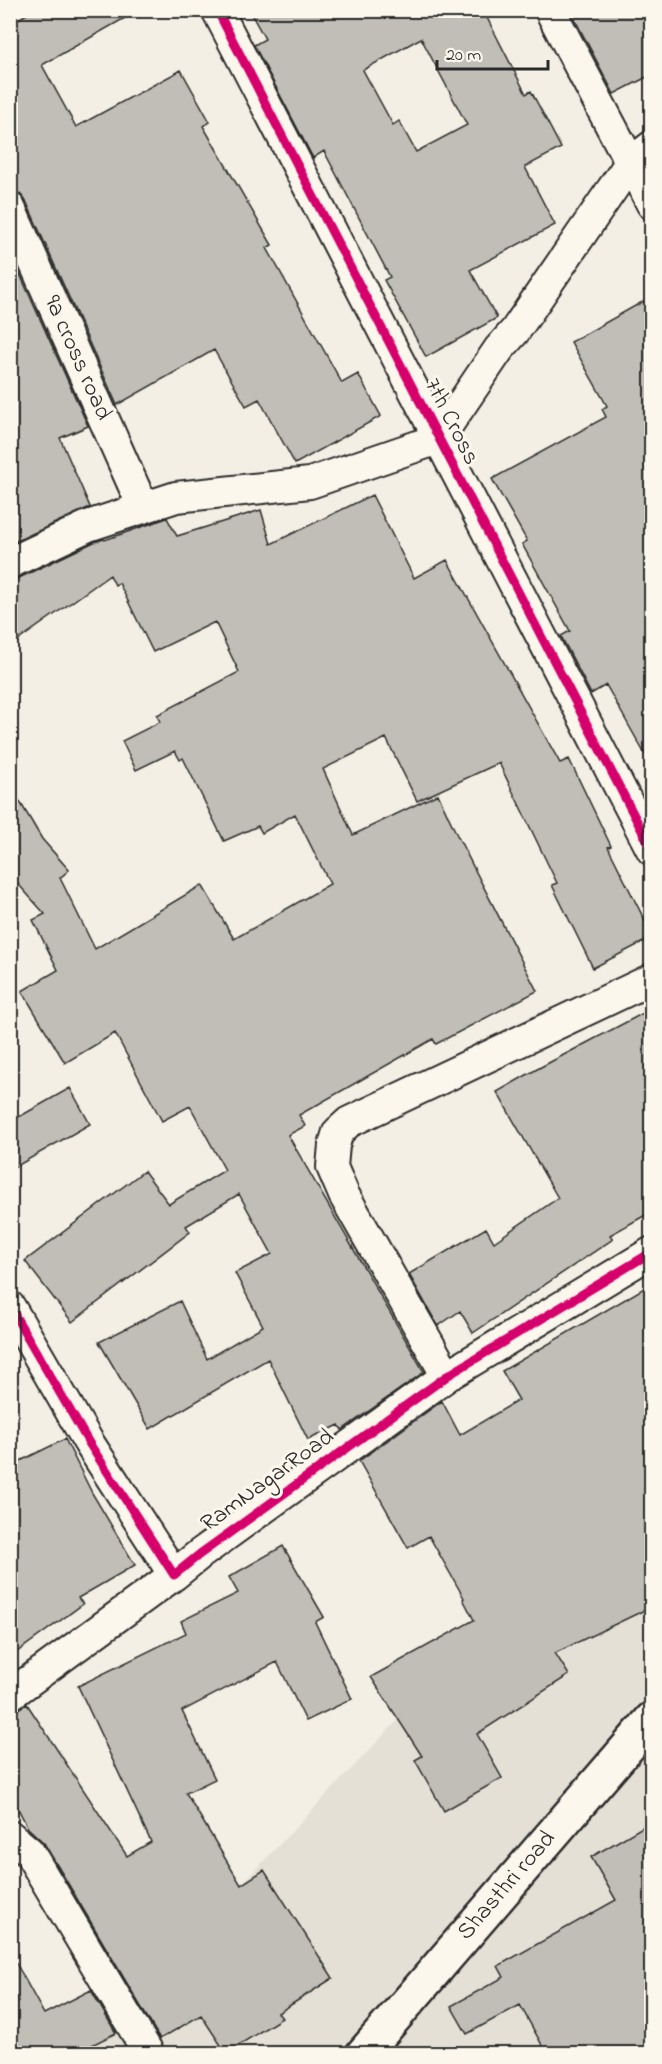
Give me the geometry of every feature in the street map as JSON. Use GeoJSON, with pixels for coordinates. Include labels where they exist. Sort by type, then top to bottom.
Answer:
{"type":"FeatureCollection","features":[{"type":"Feature","properties":{"kind":"main road","name":"Shasthri road"},"geometry":{"type":"LineString","coordinates":[[363,2054],[651,1719]]}},
{"type":"Feature","properties":{"kind":"street","name":"7th Cross"},"geometry":{"type":"LineString","coordinates":[[217,10],[651,850]]}},
{"type":"Feature","properties":{"kind":"street"},"geometry":{"type":"LineString","coordinates":[[550,10],[641,154],[651,204]]}},
{"type":"Feature","properties":{"kind":"street"},"geometry":{"type":"LineString","coordinates":[[10,563],[88,526],[176,497],[310,483],[438,439],[499,349],[515,331],[641,154]]}},
{"type":"Feature","properties":{"kind":"street","name":"9a cross road"},"geometry":{"type":"LineString","coordinates":[[10,208],[143,507]]}},
{"type":"Feature","properties":{"kind":"street"},"geometry":{"type":"LineString","coordinates":[[447,1376],[344,1196],[332,1167],[338,1132],[350,1122],[651,979]]}},
{"type":"Feature","properties":{"kind":"street","name":"RamNagarRoad"},"geometry":{"type":"LineString","coordinates":[[10,1695],[200,1554],[447,1376],[651,1252]]}},
{"type":"Feature","properties":{"kind":"street"},"geometry":{"type":"LineString","coordinates":[[10,1307],[89,1443],[174,1575]]}},
{"type":"Feature","properties":{"kind":"street"},"geometry":{"type":"LineString","coordinates":[[10,1836],[29,1852],[149,2054]]}},
{"type":"Feature","properties":{"kind":"shaded area"},"geometry":{"type":"Polygon","coordinates":[[[651,1454],[651,2053],[81,2053],[651,1454]]]}},
{"type":"Feature","properties":{"kind":"building"},"geometry":{"type":"Polygon","coordinates":[[[10,10],[17,20],[33,10],[139,10],[42,65],[76,127],[181,70],[210,122],[203,126],[272,245],[267,248],[342,383],[358,374],[381,416],[295,464],[259,399],[246,406],[214,350],[117,405],[26,201],[20,194],[10,191],[10,10]]]}},
{"type":"Feature","properties":{"kind":"building"},"geometry":{"type":"Polygon","coordinates":[[[249,10],[483,10],[526,94],[531,91],[561,148],[525,167],[555,225],[470,270],[497,318],[426,357],[384,280],[390,277],[324,151],[313,158],[254,45],[265,39],[249,10]],[[421,38],[363,70],[393,125],[399,121],[416,152],[467,125],[421,38]]]}},
{"type":"Feature","properties":{"kind":"building"},"geometry":{"type":"Polygon","coordinates":[[[570,10],[651,10],[651,75],[614,94],[570,10]]]}},
{"type":"Feature","properties":{"kind":"building"},"geometry":{"type":"Polygon","coordinates":[[[10,252],[88,426],[60,438],[90,507],[10,544],[10,252]]]}},
{"type":"Feature","properties":{"kind":"building"},"geometry":{"type":"Polygon","coordinates":[[[651,297],[651,765],[606,685],[591,694],[561,636],[570,631],[522,544],[527,541],[492,479],[606,417],[602,409],[607,406],[571,342],[651,297]]]}},
{"type":"Feature","properties":{"kind":"building"},"geometry":{"type":"Polygon","coordinates":[[[372,495],[414,578],[447,560],[560,763],[569,759],[611,846],[608,847],[651,933],[651,938],[593,968],[552,885],[557,883],[499,763],[417,801],[386,738],[323,769],[353,835],[438,794],[537,991],[436,1044],[433,1039],[299,1115],[305,1126],[288,1135],[424,1372],[342,1430],[339,1425],[308,1440],[268,1359],[150,1429],[99,1342],[180,1301],[207,1359],[263,1326],[235,1273],[272,1254],[239,1194],[186,1226],[190,1232],[72,1322],[25,1261],[144,1171],[169,1204],[225,1170],[190,1106],[162,1121],[115,1033],[65,1063],[22,991],[58,970],[33,920],[45,914],[10,875],[10,785],[42,839],[69,870],[60,878],[95,949],[202,885],[234,939],[330,884],[295,814],[262,833],[258,826],[224,841],[183,758],[180,760],[175,751],[136,770],[122,741],[160,722],[157,715],[239,672],[215,622],[153,652],[119,583],[115,585],[110,575],[10,646],[10,580],[17,579],[94,542],[167,518],[177,536],[261,510],[271,544],[372,495]]]}},
{"type":"Feature","properties":{"kind":"building"},"geometry":{"type":"Polygon","coordinates":[[[651,1009],[651,1212],[610,1235],[613,1239],[473,1333],[460,1311],[438,1326],[409,1274],[486,1228],[494,1242],[558,1198],[497,1092],[651,1009]]]}},
{"type":"Feature","properties":{"kind":"building"},"geometry":{"type":"Polygon","coordinates":[[[70,1088],[90,1124],[10,1170],[10,1122],[70,1088]]]}},
{"type":"Feature","properties":{"kind":"building"},"geometry":{"type":"Polygon","coordinates":[[[651,1284],[651,1607],[555,1653],[569,1675],[477,1734],[502,1778],[444,1811],[415,1760],[422,1756],[371,1677],[474,1620],[429,1536],[408,1548],[359,1461],[442,1401],[460,1435],[519,1400],[502,1371],[651,1284]]]}},
{"type":"Feature","properties":{"kind":"building"},"geometry":{"type":"Polygon","coordinates":[[[65,1439],[92,1493],[135,1565],[78,1598],[83,1604],[10,1657],[10,1466],[65,1439]]]}},
{"type":"Feature","properties":{"kind":"building"},"geometry":{"type":"Polygon","coordinates":[[[283,1546],[324,1617],[315,1622],[352,1699],[306,1721],[277,1662],[182,1711],[215,1779],[186,1793],[241,1885],[264,1870],[333,1978],[278,2013],[282,2018],[226,2053],[201,2015],[160,2039],[44,1843],[28,1828],[10,1793],[10,1712],[27,1704],[127,1856],[151,1842],[78,1686],[186,1633],[181,1621],[238,1593],[229,1577],[283,1546]]]}},
{"type":"Feature","properties":{"kind":"building"},"geometry":{"type":"Polygon","coordinates":[[[651,1822],[651,2054],[547,2054],[520,2005],[467,2034],[451,2006],[504,1977],[498,1966],[616,1900],[591,1857],[651,1822]]]}},
{"type":"Feature","properties":{"kind":"building"},"geometry":{"type":"Polygon","coordinates":[[[10,1952],[44,2014],[91,1990],[116,2033],[74,2054],[10,2054],[10,1952]]]}},
{"type":"Feature","properties":{"kind":"cycle path"},"geometry":{"type":"LineString","coordinates":[[217,10],[652,850]]}},
{"type":"Feature","properties":{"kind":"cycle path"},"geometry":{"type":"LineString","coordinates":[[10,1307],[89,1443],[174,1575],[447,1376],[652,1252]]}}]}
